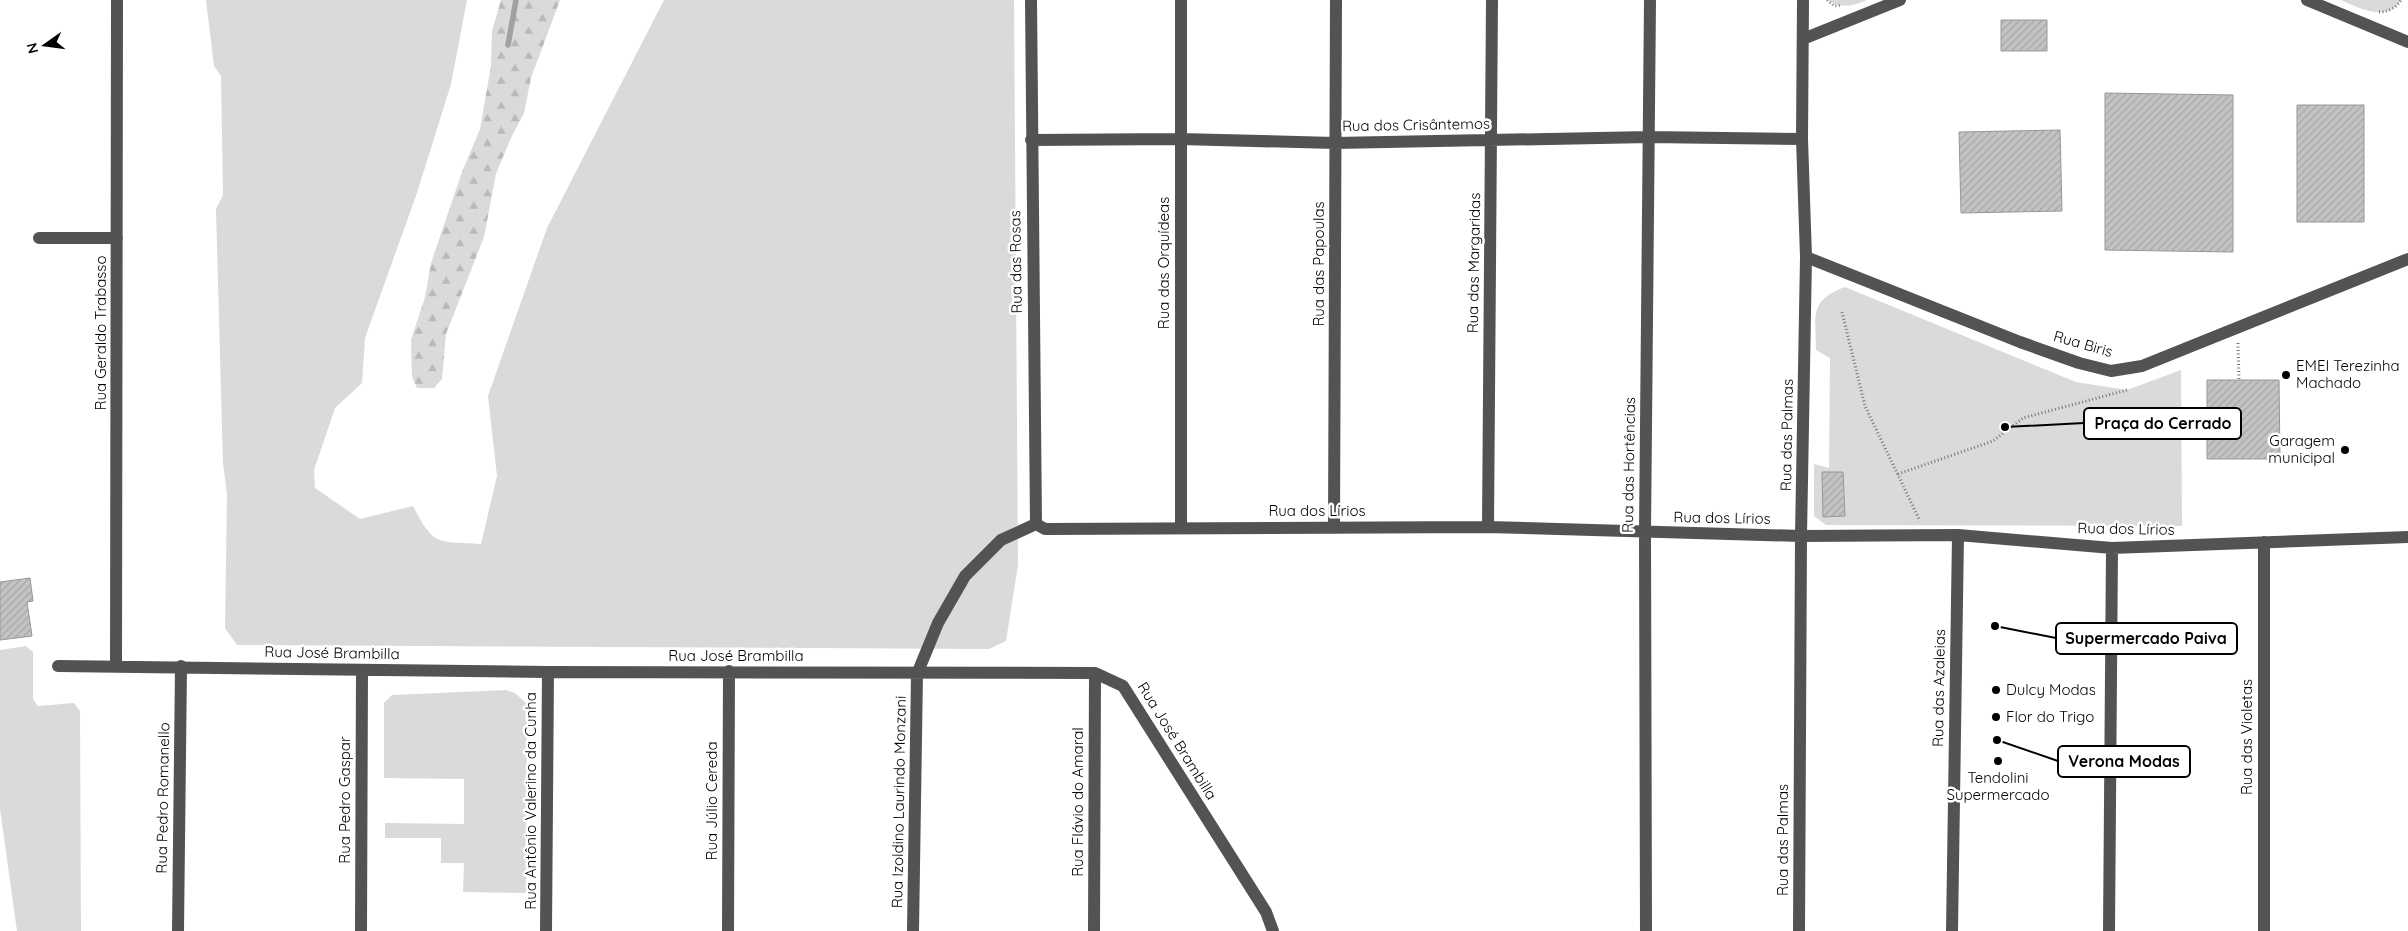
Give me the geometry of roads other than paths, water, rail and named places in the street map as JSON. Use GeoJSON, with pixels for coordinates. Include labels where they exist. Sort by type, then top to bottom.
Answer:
{"type":"FeatureCollection","features":[{"type":"Feature","properties":{"kind":"street","name":"Rua Geraldo Trabasso"},"geometry":{"type":"LineString","coordinates":[[116,666],[117,0]]}},
{"type":"Feature","properties":{"kind":"street","name":"Rua das Rosas"},"geometry":{"type":"LineString","coordinates":[[1031,0],[1036,524]]}},
{"type":"Feature","properties":{"kind":"street","name":"Rua das Orquídeas"},"geometry":{"type":"LineString","coordinates":[[1181,0],[1181,526]]}},
{"type":"Feature","properties":{"kind":"street","name":"Rua das Papoulas"},"geometry":{"type":"LineString","coordinates":[[1334,528],[1336,0]]}},
{"type":"Feature","properties":{"kind":"street","name":"Rua das Margaridas"},"geometry":{"type":"LineString","coordinates":[[1488,527],[1492,0]]}},
{"type":"Feature","properties":{"kind":"street","name":"Rua das Hortências"},"geometry":{"type":"LineString","coordinates":[[1646,931],[1645,532],[1650,0]]}},
{"type":"Feature","properties":{"kind":"street","name":"Rua das Palmas"},"geometry":{"type":"LineString","coordinates":[[1799,931],[1801,536],[1806,257],[1802,139],[1803,0]]}},
{"type":"Feature","properties":{"kind":"street"},"geometry":{"type":"LineString","coordinates":[[1803,38],[1900,0]]}},
{"type":"Feature","properties":{"kind":"street"},"geometry":{"type":"LineString","coordinates":[[2307,0],[2408,42]]}},
{"type":"Feature","properties":{"kind":"street","name":"Rua dos Crisântemos"},"geometry":{"type":"LineString","coordinates":[[1031,140],[1180,139],[1335,143],[1650,138],[1802,139]]}},
{"type":"Feature","properties":{"kind":"street"},"geometry":{"type":"LineString","coordinates":[[39,238],[117,238]]}},
{"type":"Feature","properties":{"kind":"street","name":"Rua Biris"},"geometry":{"type":"LineString","coordinates":[[1806,257],[2020,342],[2079,363],[2111,371],[2142,366],[2408,259]]}},
{"type":"Feature","properties":{"kind":"street"},"geometry":{"type":"LineString","coordinates":[[917,674],[938,623],[965,576],[1000,540],[1036,524]]}},
{"type":"Feature","properties":{"kind":"street","name":"Rua dos Lírios"},"geometry":{"type":"LineString","coordinates":[[1036,524],[1045,529],[1181,526],[1334,528],[1488,527],[1801,536],[1958,535],[2112,548],[2408,537]]}},
{"type":"Feature","properties":{"kind":"street","name":"Rua das Azaleias"},"geometry":{"type":"LineString","coordinates":[[1952,931],[1958,535]]}},
{"type":"Feature","properties":{"kind":"street","name":"Rua das Violetas"},"geometry":{"type":"LineString","coordinates":[[2264,542],[2264,931]]}},
{"type":"Feature","properties":{"kind":"street"},"geometry":{"type":"LineString","coordinates":[[2109,931],[2112,548]]}},
{"type":"Feature","properties":{"kind":"street","name":"Rua José Brambilla"},"geometry":{"type":"LineString","coordinates":[[58,666],[181,666],[548,672],[729,671],[917,674],[1095,672],[1123,686],[1266,912],[1273,931]]}},
{"type":"Feature","properties":{"kind":"street","name":"Rua Pedro Romanello"},"geometry":{"type":"LineString","coordinates":[[178,931],[181,666]]}},
{"type":"Feature","properties":{"kind":"street","name":"Rua Pedro Gaspar"},"geometry":{"type":"LineString","coordinates":[[361,931],[362,670]]}},
{"type":"Feature","properties":{"kind":"street","name":"Rua Júlio Cereda"},"geometry":{"type":"LineString","coordinates":[[728,931],[729,671]]}},
{"type":"Feature","properties":{"kind":"street","name":"Rua Antônio Valerino da Cunha"},"geometry":{"type":"LineString","coordinates":[[546,931],[548,672]]}},
{"type":"Feature","properties":{"kind":"street","name":"Rua Flávio do Amaral"},"geometry":{"type":"LineString","coordinates":[[1094,931],[1095,672]]}},
{"type":"Feature","properties":{"kind":"street","name":"Rua Izoldino Laurindo Monzani"},"geometry":{"type":"LineString","coordinates":[[913,931],[917,674]]}},
{"type":"Feature","properties":{"kind":"waterway"},"geometry":{"type":"LineString","coordinates":[[508,45],[516,0]]}},
{"type":"Feature","properties":{"kind":"place","name":"EMEI Terezinha Machado"},"geometry":{"type":"Point","coordinates":[2286,375]}},
{"type":"Feature","properties":{"kind":"place","name":"Praça do Cerrado"},"geometry":{"type":"Point","coordinates":[2005,427]}},
{"type":"Feature","properties":{"kind":"place","name":"Garagem municipal"},"geometry":{"type":"Point","coordinates":[2345,450]}},
{"type":"Feature","properties":{"kind":"place","name":"Supermercado Paiva"},"geometry":{"type":"Point","coordinates":[1995,626]}},
{"type":"Feature","properties":{"kind":"place","name":"Dulcy Modas"},"geometry":{"type":"Point","coordinates":[1996,690]}},
{"type":"Feature","properties":{"kind":"place","name":"Flor do Trigo"},"geometry":{"type":"Point","coordinates":[1996,717]}},
{"type":"Feature","properties":{"kind":"place","name":"Verona Modas"},"geometry":{"type":"Point","coordinates":[1997,740]}},
{"type":"Feature","properties":{"kind":"place","name":"Tendolini Supermercado"},"geometry":{"type":"Point","coordinates":[1998,761]}}]}
